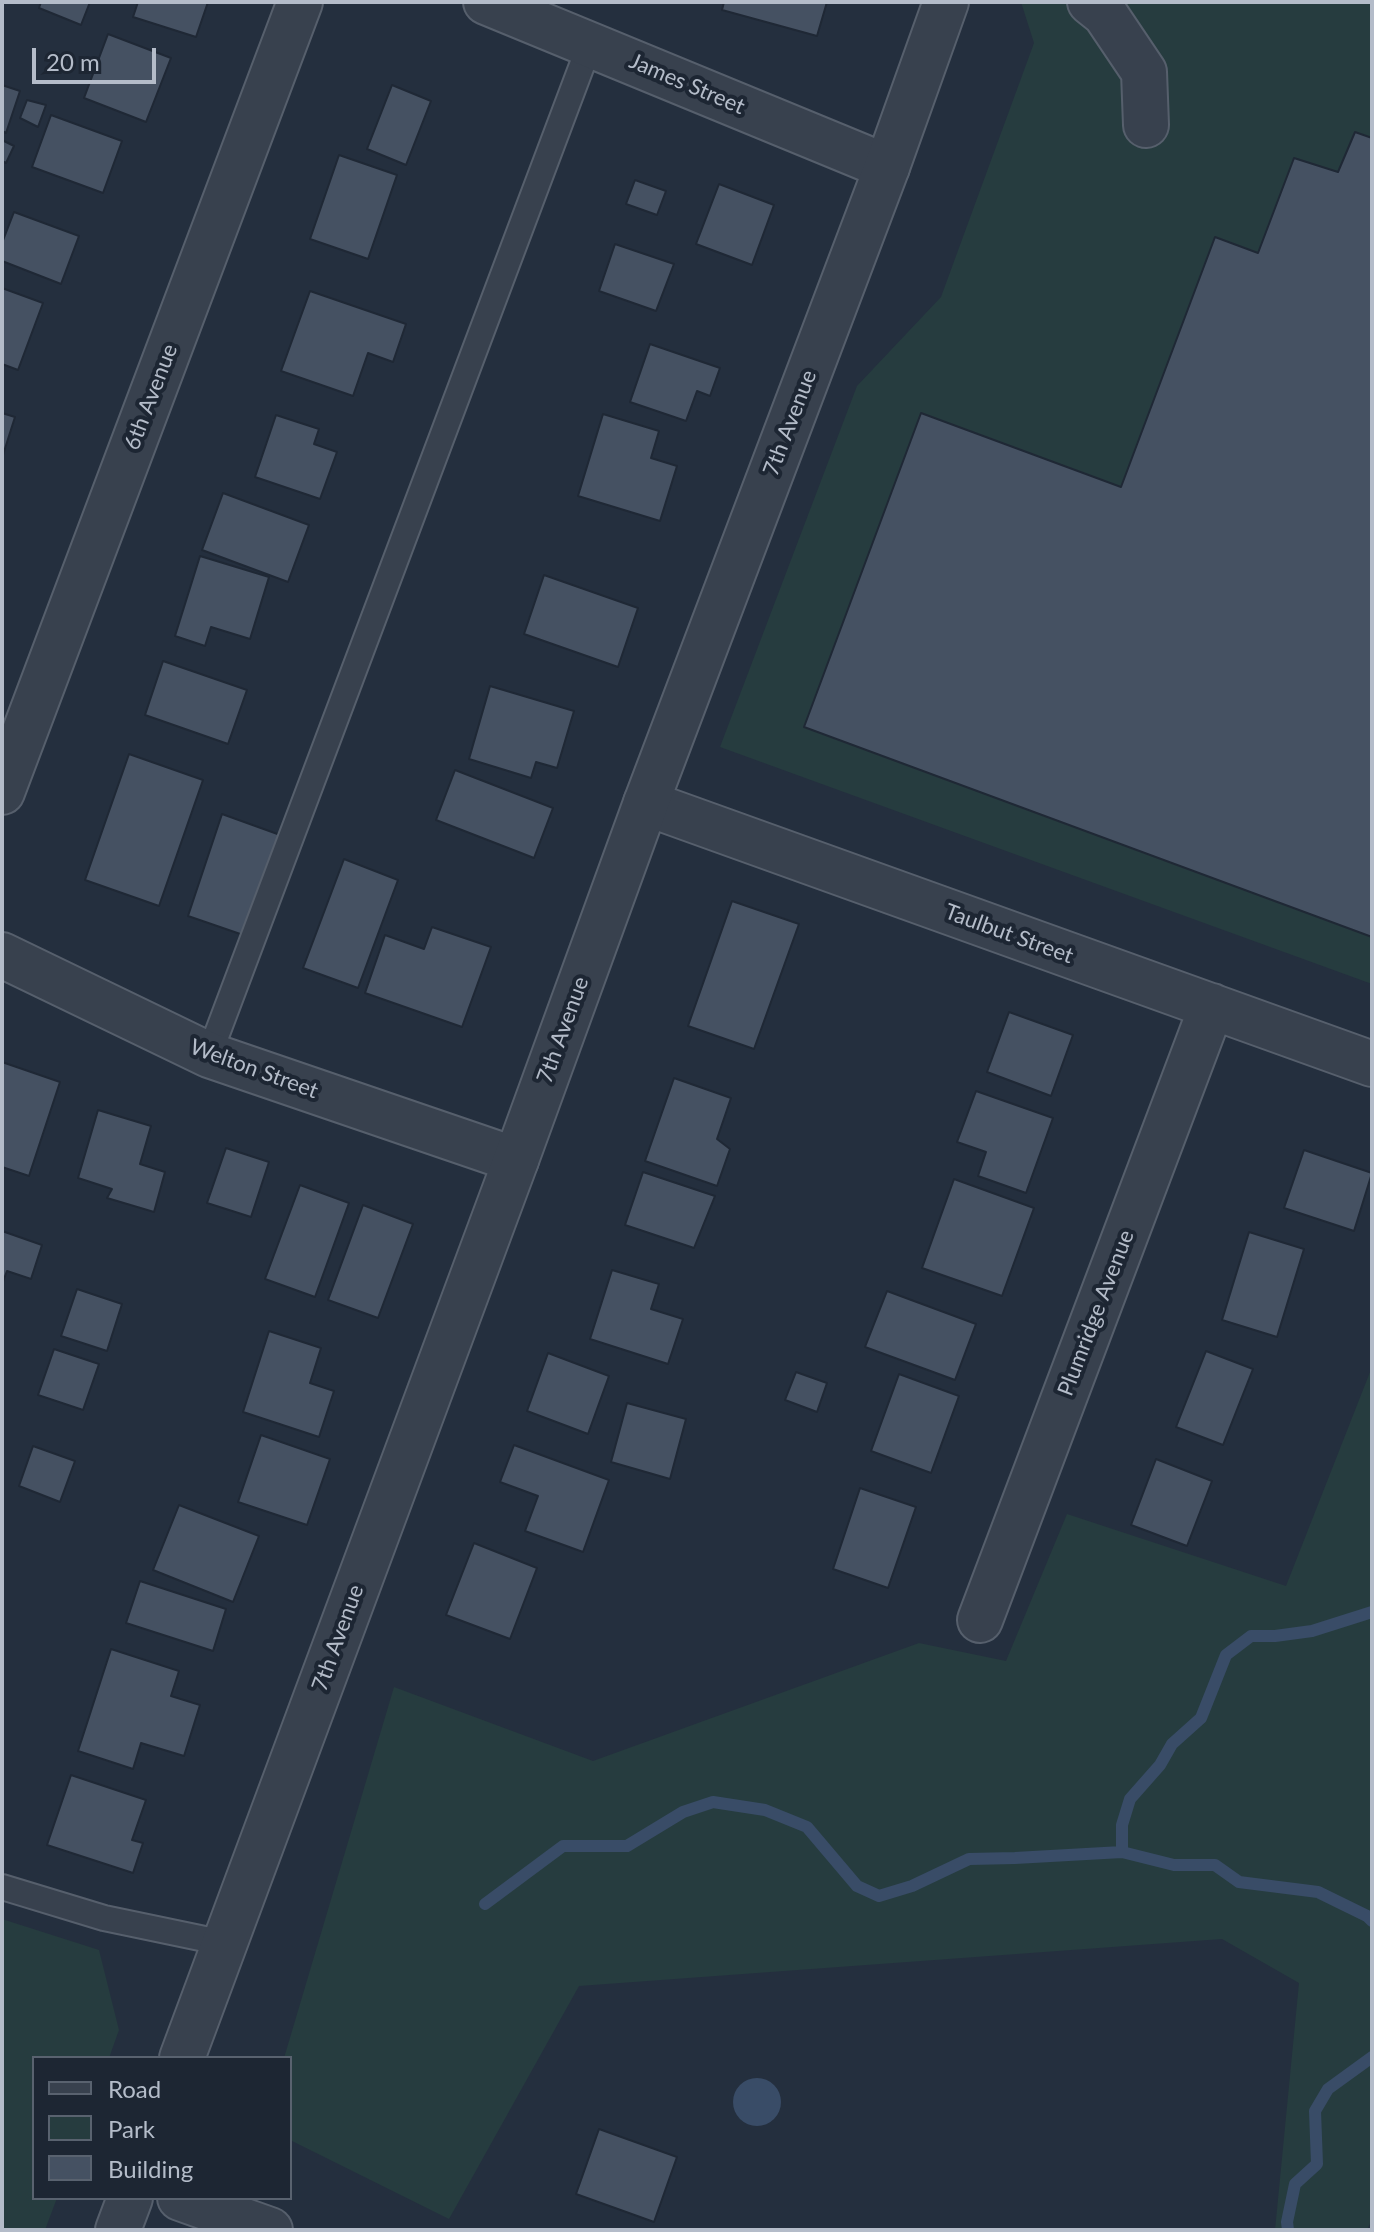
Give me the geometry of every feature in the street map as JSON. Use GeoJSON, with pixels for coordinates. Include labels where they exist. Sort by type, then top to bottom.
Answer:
{"type":"FeatureCollection","features":[{"type":"Feature","properties":{"kind":"street","name":"6th Avenue"},"geometry":{"type":"LineString","coordinates":[[2,792],[300,2]]}},
{"type":"Feature","properties":{"kind":"street","name":"James Street"},"geometry":{"type":"LineString","coordinates":[[486,2],[887,167]]}},
{"type":"Feature","properties":{"kind":"street","name":"7th Avenue"},"geometry":{"type":"LineString","coordinates":[[183,2056],[946,2]]}},
{"type":"Feature","properties":{"kind":"street"},"geometry":{"type":"LineString","coordinates":[[1090,2],[1105,14],[1144,72],[1146,125]]}},
{"type":"Feature","properties":{"kind":"street","name":"Taulbut Street"},"geometry":{"type":"LineString","coordinates":[[646,803],[1372,1064]]}},
{"type":"Feature","properties":{"kind":"street","name":"Welton Street"},"geometry":{"type":"LineString","coordinates":[[2,955],[209,1055],[516,1160]]}},
{"type":"Feature","properties":{"kind":"street","name":"Plumridge Avenue"},"geometry":{"type":"LineString","coordinates":[[980,1620],[1212,1006]]}},
{"type":"Feature","properties":{"kind":"street"},"geometry":{"type":"LineString","coordinates":[[118,2230],[129,2200]]}},
{"type":"Feature","properties":{"kind":"street"},"geometry":{"type":"LineString","coordinates":[[186,2200],[270,2230]]}},
{"type":"Feature","properties":{"kind":"lane"},"geometry":{"type":"LineString","coordinates":[[209,1055],[590,44]]}},
{"type":"Feature","properties":{"kind":"lane"},"geometry":{"type":"LineString","coordinates":[[2,1887],[104,1918],[224,1943]]}},
{"type":"Feature","properties":{"kind":"green space"},"geometry":{"type":"Polygon","coordinates":[[[1021,2],[1372,2],[1372,984],[720,747],[857,386],[941,297],[1034,43],[1021,2]]]}},
{"type":"Feature","properties":{"kind":"green space"},"geometry":{"type":"Polygon","coordinates":[[[1372,1367],[1372,2219],[1367,2230],[1275,2230],[1299,1983],[1222,1939],[579,1986],[449,2219],[292,2141],[292,2056],[285,2056],[394,1687],[593,1761],[919,1643],[1006,1661],[1067,1514],[1286,1586],[1372,1367]]]}},
{"type":"Feature","properties":{"kind":"green space"},"geometry":{"type":"Polygon","coordinates":[[[2,1919],[99,1950],[119,2030],[110,2056],[32,2056],[32,2200],[56,2200],[45,2230],[2,2230],[2,1919]]]}},
{"type":"Feature","properties":{"kind":"water"},"geometry":{"type":"Polygon","coordinates":[[[757,2078],[774,2085],[781,2102],[774,2119],[757,2126],[740,2119],[733,2102],[740,2085],[757,2078]]]}},
{"type":"Feature","properties":{"kind":"building"},"geometry":{"type":"Polygon","coordinates":[[[41,2],[90,2],[81,25],[39,8],[41,2]]]}},
{"type":"Feature","properties":{"kind":"building"},"geometry":{"type":"Polygon","coordinates":[[[138,2],[208,2],[196,37],[133,17],[138,2]]]}},
{"type":"Feature","properties":{"kind":"building"},"geometry":{"type":"Polygon","coordinates":[[[724,2],[827,2],[817,36],[722,10],[724,2]]]}},
{"type":"Feature","properties":{"kind":"building"},"geometry":{"type":"Polygon","coordinates":[[[108,34],[171,58],[146,122],[84,98],[108,34]]]}},
{"type":"Feature","properties":{"kind":"building"},"geometry":{"type":"Polygon","coordinates":[[[2,85],[20,91],[6,133],[2,131],[2,85]]]}},
{"type":"Feature","properties":{"kind":"building"},"geometry":{"type":"Polygon","coordinates":[[[392,85],[431,101],[406,165],[367,149],[392,85]]]}},
{"type":"Feature","properties":{"kind":"building"},"geometry":{"type":"Polygon","coordinates":[[[27,100],[46,105],[38,127],[20,118],[27,100]]]}},
{"type":"Feature","properties":{"kind":"building"},"geometry":{"type":"Polygon","coordinates":[[[51,115],[122,141],[103,193],[32,167],[51,115]]]}},
{"type":"Feature","properties":{"kind":"building"},"geometry":{"type":"Polygon","coordinates":[[[1355,132],[1372,138],[1372,937],[804,727],[921,413],[1121,487],[1215,237],[1258,253],[1294,158],[1338,172],[1355,132]]]}},
{"type":"Feature","properties":{"kind":"building"},"geometry":{"type":"Polygon","coordinates":[[[2,140],[14,146],[6,163],[2,161],[2,140]]]}},
{"type":"Feature","properties":{"kind":"building"},"geometry":{"type":"Polygon","coordinates":[[[339,155],[397,175],[368,259],[310,239],[339,155]]]}},
{"type":"Feature","properties":{"kind":"building"},"geometry":{"type":"Polygon","coordinates":[[[635,180],[666,191],[657,215],[626,204],[635,180]]]}},
{"type":"Feature","properties":{"kind":"building"},"geometry":{"type":"Polygon","coordinates":[[[719,184],[774,205],[752,265],[696,244],[719,184]]]}},
{"type":"Feature","properties":{"kind":"building"},"geometry":{"type":"Polygon","coordinates":[[[14,212],[79,236],[61,284],[2,261],[2,243],[14,212]]]}},
{"type":"Feature","properties":{"kind":"building"},"geometry":{"type":"Polygon","coordinates":[[[615,244],[674,264],[656,311],[599,291],[615,244]]]}},
{"type":"Feature","properties":{"kind":"building"},"geometry":{"type":"Polygon","coordinates":[[[2,288],[43,303],[18,370],[2,364],[2,288]]]}},
{"type":"Feature","properties":{"kind":"building"},"geometry":{"type":"Polygon","coordinates":[[[310,291],[406,324],[393,362],[368,353],[353,396],[281,371],[310,291]]]}},
{"type":"Feature","properties":{"kind":"building"},"geometry":{"type":"Polygon","coordinates":[[[650,344],[720,368],[710,396],[697,391],[686,421],[630,402],[650,344]]]}},
{"type":"Feature","properties":{"kind":"building"},"geometry":{"type":"Polygon","coordinates":[[[2,413],[15,417],[2,458],[2,413]]]}},
{"type":"Feature","properties":{"kind":"building"},"geometry":{"type":"Polygon","coordinates":[[[603,414],[659,431],[651,458],[677,466],[660,521],[578,496],[603,414]]]}},
{"type":"Feature","properties":{"kind":"building"},"geometry":{"type":"Polygon","coordinates":[[[276,415],[319,429],[314,444],[337,452],[320,499],[255,477],[276,415]]]}},
{"type":"Feature","properties":{"kind":"building"},"geometry":{"type":"Polygon","coordinates":[[[223,493],[309,525],[288,582],[202,550],[223,493]]]}},
{"type":"Feature","properties":{"kind":"building"},"geometry":{"type":"Polygon","coordinates":[[[200,556],[269,577],[250,639],[211,627],[205,646],[175,636],[200,556]]]}},
{"type":"Feature","properties":{"kind":"building"},"geometry":{"type":"Polygon","coordinates":[[[544,575],[638,608],[618,667],[524,634],[544,575]]]}},
{"type":"Feature","properties":{"kind":"building"},"geometry":{"type":"Polygon","coordinates":[[[163,661],[247,690],[228,744],[145,715],[163,661]]]}},
{"type":"Feature","properties":{"kind":"building"},"geometry":{"type":"Polygon","coordinates":[[[490,686],[574,711],[557,768],[536,762],[531,778],[469,759],[490,686]]]}},
{"type":"Feature","properties":{"kind":"building"},"geometry":{"type":"Polygon","coordinates":[[[129,754],[203,780],[159,906],[85,880],[129,754]]]}},
{"type":"Feature","properties":{"kind":"building"},"geometry":{"type":"Polygon","coordinates":[[[455,770],[553,808],[534,858],[436,820],[455,770]]]}},
{"type":"Feature","properties":{"kind":"building"},"geometry":{"type":"Polygon","coordinates":[[[222,814],[283,836],[249,937],[188,916],[222,814]]]}},
{"type":"Feature","properties":{"kind":"building"},"geometry":{"type":"Polygon","coordinates":[[[344,859],[398,880],[358,988],[303,968],[344,859]]]}},
{"type":"Feature","properties":{"kind":"building"},"geometry":{"type":"Polygon","coordinates":[[[732,901],[799,924],[754,1049],[688,1026],[732,901]]]}},
{"type":"Feature","properties":{"kind":"building"},"geometry":{"type":"Polygon","coordinates":[[[432,927],[491,947],[462,1027],[365,993],[385,935],[424,949],[432,927]]]}},
{"type":"Feature","properties":{"kind":"building"},"geometry":{"type":"Polygon","coordinates":[[[1009,1012],[1073,1035],[1051,1096],[987,1072],[1009,1012]]]}},
{"type":"Feature","properties":{"kind":"building"},"geometry":{"type":"Polygon","coordinates":[[[2,1062],[60,1082],[29,1176],[2,1167],[2,1062]]]}},
{"type":"Feature","properties":{"kind":"building"},"geometry":{"type":"Polygon","coordinates":[[[674,1078],[731,1098],[717,1139],[730,1149],[717,1186],[645,1161],[674,1078]]]}},
{"type":"Feature","properties":{"kind":"building"},"geometry":{"type":"Polygon","coordinates":[[[976,1091],[1053,1118],[1026,1193],[978,1176],[986,1152],[957,1142],[976,1091]]]}},
{"type":"Feature","properties":{"kind":"building"},"geometry":{"type":"Polygon","coordinates":[[[98,1110],[151,1126],[140,1164],[165,1172],[154,1212],[107,1198],[112,1189],[78,1178],[98,1110]]]}},
{"type":"Feature","properties":{"kind":"building"},"geometry":{"type":"Polygon","coordinates":[[[226,1148],[269,1162],[251,1217],[207,1203],[226,1148]]]}},
{"type":"Feature","properties":{"kind":"building"},"geometry":{"type":"Polygon","coordinates":[[[1304,1150],[1372,1173],[1354,1231],[1284,1208],[1304,1150]]]}},
{"type":"Feature","properties":{"kind":"building"},"geometry":{"type":"Polygon","coordinates":[[[643,1172],[715,1196],[694,1248],[625,1225],[643,1172]]]}},
{"type":"Feature","properties":{"kind":"building"},"geometry":{"type":"Polygon","coordinates":[[[954,1179],[1034,1208],[1002,1296],[922,1268],[954,1179]]]}},
{"type":"Feature","properties":{"kind":"building"},"geometry":{"type":"Polygon","coordinates":[[[300,1185],[349,1203],[315,1297],[265,1279],[300,1185]]]}},
{"type":"Feature","properties":{"kind":"building"},"geometry":{"type":"Polygon","coordinates":[[[363,1205],[413,1224],[378,1318],[328,1300],[363,1205]]]}},
{"type":"Feature","properties":{"kind":"building"},"geometry":{"type":"Polygon","coordinates":[[[2,1231],[42,1245],[31,1279],[7,1271],[2,1284],[2,1231]]]}},
{"type":"Feature","properties":{"kind":"building"},"geometry":{"type":"Polygon","coordinates":[[[1249,1232],[1304,1249],[1277,1337],[1222,1320],[1249,1232]]]}},
{"type":"Feature","properties":{"kind":"building"},"geometry":{"type":"Polygon","coordinates":[[[612,1270],[659,1284],[651,1309],[683,1319],[668,1364],[590,1339],[612,1270]]]}},
{"type":"Feature","properties":{"kind":"building"},"geometry":{"type":"Polygon","coordinates":[[[77,1289],[122,1304],[107,1351],[61,1336],[77,1289]]]}},
{"type":"Feature","properties":{"kind":"building"},"geometry":{"type":"Polygon","coordinates":[[[887,1291],[976,1324],[955,1380],[865,1347],[887,1291]]]}},
{"type":"Feature","properties":{"kind":"building"},"geometry":{"type":"Polygon","coordinates":[[[269,1331],[321,1348],[310,1383],[334,1391],[319,1437],[243,1412],[269,1331]]]}},
{"type":"Feature","properties":{"kind":"building"},"geometry":{"type":"Polygon","coordinates":[[[54,1349],[99,1364],[83,1410],[38,1395],[54,1349]]]}},
{"type":"Feature","properties":{"kind":"building"},"geometry":{"type":"Polygon","coordinates":[[[1206,1351],[1253,1369],[1223,1445],[1176,1427],[1206,1351]]]}},
{"type":"Feature","properties":{"kind":"building"},"geometry":{"type":"Polygon","coordinates":[[[548,1353],[609,1376],[588,1434],[527,1411],[548,1353]]]}},
{"type":"Feature","properties":{"kind":"building"},"geometry":{"type":"Polygon","coordinates":[[[796,1372],[827,1383],[817,1412],[785,1400],[796,1372]]]}},
{"type":"Feature","properties":{"kind":"building"},"geometry":{"type":"Polygon","coordinates":[[[899,1374],[959,1396],[931,1473],[871,1451],[899,1374]]]}},
{"type":"Feature","properties":{"kind":"building"},"geometry":{"type":"Polygon","coordinates":[[[627,1403],[686,1419],[670,1479],[611,1462],[627,1403]]]}},
{"type":"Feature","properties":{"kind":"building"},"geometry":{"type":"Polygon","coordinates":[[[261,1435],[330,1459],[307,1525],[238,1502],[261,1435]]]}},
{"type":"Feature","properties":{"kind":"building"},"geometry":{"type":"Polygon","coordinates":[[[514,1445],[609,1480],[583,1552],[525,1531],[538,1496],[500,1482],[514,1445]]]}},
{"type":"Feature","properties":{"kind":"building"},"geometry":{"type":"Polygon","coordinates":[[[33,1446],[75,1461],[60,1502],[19,1486],[33,1446]]]}},
{"type":"Feature","properties":{"kind":"building"},"geometry":{"type":"Polygon","coordinates":[[[1156,1459],[1212,1481],[1187,1546],[1131,1525],[1156,1459]]]}},
{"type":"Feature","properties":{"kind":"building"},"geometry":{"type":"Polygon","coordinates":[[[860,1488],[916,1507],[888,1588],[833,1569],[860,1488]]]}},
{"type":"Feature","properties":{"kind":"building"},"geometry":{"type":"Polygon","coordinates":[[[179,1505],[259,1536],[233,1602],[153,1570],[179,1505]]]}},
{"type":"Feature","properties":{"kind":"building"},"geometry":{"type":"Polygon","coordinates":[[[474,1543],[537,1568],[510,1639],[446,1615],[474,1543]]]}},
{"type":"Feature","properties":{"kind":"building"},"geometry":{"type":"Polygon","coordinates":[[[140,1581],[226,1609],[213,1651],[126,1623],[140,1581]]]}},
{"type":"Feature","properties":{"kind":"building"},"geometry":{"type":"Polygon","coordinates":[[[111,1649],[179,1671],[171,1696],[200,1705],[184,1756],[141,1743],[133,1769],[78,1751],[111,1649]]]}},
{"type":"Feature","properties":{"kind":"building"},"geometry":{"type":"Polygon","coordinates":[[[71,1775],[146,1800],[132,1840],[143,1843],[133,1873],[47,1845],[71,1775]]]}},
{"type":"Feature","properties":{"kind":"building"},"geometry":{"type":"Polygon","coordinates":[[[599,2129],[677,2157],[654,2222],[576,2194],[599,2129]]]}},
{"type":"Feature","properties":{"kind":"waterway"},"geometry":{"type":"LineString","coordinates":[[485,1904],[563,1846],[627,1846],[683,1812],[713,1802],[765,1810],[807,1827],[857,1886],[879,1896],[912,1886],[969,1859],[1122,1852],[1122,1825],[1130,1799],[1160,1765],[1172,1744],[1201,1718],[1226,1655],[1251,1636],[1312,1631],[1372,1612]]}},
{"type":"Feature","properties":{"kind":"waterway"},"geometry":{"type":"LineString","coordinates":[[1122,1852],[1174,1865],[1215,1865],[1239,1882],[1318,1892],[1372,1921]]}},
{"type":"Feature","properties":{"kind":"waterway"},"geometry":{"type":"LineString","coordinates":[[1288,2230],[1295,2184],[1317,2164],[1315,2111],[1328,2089],[1372,2057]]}}]}
